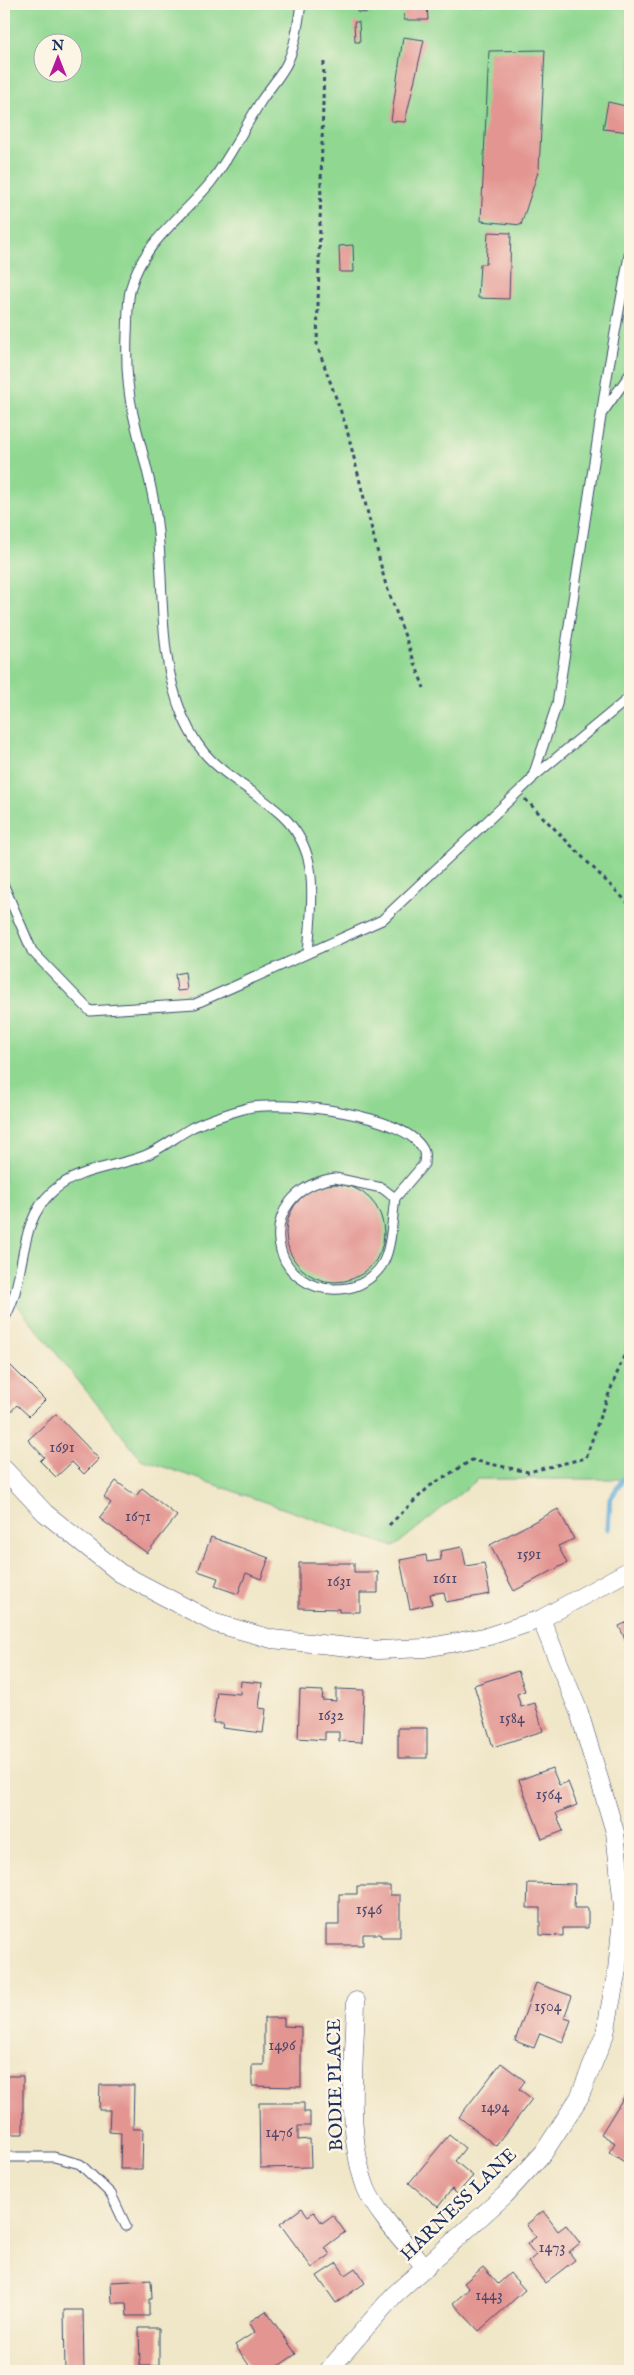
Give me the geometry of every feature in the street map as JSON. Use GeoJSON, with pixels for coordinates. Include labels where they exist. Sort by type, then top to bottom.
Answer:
{"type":"FeatureCollection","features":[{"type":"Feature","properties":{"kind":"street"},"geometry":{"type":"LineString","coordinates":[[4,1469],[45,1512],[120,1573],[215,1623],[272,1639],[378,1650],[425,1648],[489,1636],[541,1619],[630,1570]]}},
{"type":"Feature","properties":{"kind":"street","name":"HARNESS LANE"},"geometry":{"type":"LineString","coordinates":[[328,2371],[394,2296],[505,2195],[544,2152],[579,2098],[605,2034],[617,1970],[622,1906],[615,1832],[579,1712],[541,1619]]}},
{"type":"Feature","properties":{"kind":"street","name":"BODIE PLACE"},"geometry":{"type":"LineString","coordinates":[[356,2001],[354,2105],[356,2148],[366,2189],[386,2220],[426,2268]]}},
{"type":"Feature","properties":{"kind":"lane"},"geometry":{"type":"LineString","coordinates":[[300,4],[295,38],[288,61],[261,100],[233,151],[209,184],[151,246],[137,269],[130,289],[127,337],[128,383],[132,412],[152,486],[158,525],[167,657],[173,690],[193,738],[212,761],[271,803],[290,824],[302,844],[310,867],[311,896],[308,953]]}},
{"type":"Feature","properties":{"kind":"lane"},"geometry":{"type":"LineString","coordinates":[[532,779],[557,704],[602,414],[630,250]]}},
{"type":"Feature","properties":{"kind":"lane"},"geometry":{"type":"LineString","coordinates":[[602,414],[630,374]]}},
{"type":"Feature","properties":{"kind":"lane"},"geometry":{"type":"LineString","coordinates":[[4,886],[32,951],[90,1011],[195,1004],[382,920],[518,791],[630,697]]}},
{"type":"Feature","properties":{"kind":"lane"},"geometry":{"type":"LineString","coordinates":[[4,1319],[11,1308],[17,1289],[26,1236],[41,1202],[54,1190],[66,1181],[84,1172],[142,1157],[192,1128],[248,1108],[278,1106],[324,1109],[353,1114],[397,1129],[416,1142],[424,1152],[424,1164],[395,1198],[390,1225],[390,1245],[383,1263],[370,1278],[353,1287],[334,1290],[316,1288],[301,1279],[289,1267],[281,1251],[278,1234],[281,1216],[289,1201],[302,1188],[318,1181],[335,1178],[382,1188],[395,1198]]}},
{"type":"Feature","properties":{"kind":"lane"},"geometry":{"type":"LineString","coordinates":[[4,2157],[54,2157],[80,2164],[111,2194],[126,2226]]}},
{"type":"Feature","properties":{"kind":"path"},"geometry":{"type":"LineString","coordinates":[[324,62],[317,345],[346,426],[385,582],[424,688]]}},
{"type":"Feature","properties":{"kind":"path"},"geometry":{"type":"LineString","coordinates":[[518,791],[630,905]]}},
{"type":"Feature","properties":{"kind":"path"},"geometry":{"type":"LineString","coordinates":[[389,1525],[430,1486],[472,1460],[528,1472],[586,1458],[600,1416],[630,1341]]}},
{"type":"Feature","properties":{"kind":"green space"},"geometry":{"type":"Polygon","coordinates":[[[4,4],[630,4],[630,1479],[478,1479],[394,1547],[141,1459],[4,1288],[4,4]]]}},
{"type":"Feature","properties":{"kind":"building"},"geometry":{"type":"Polygon","coordinates":[[[357,4],[368,4],[367,13],[357,12],[357,4]]]}},
{"type":"Feature","properties":{"kind":"building"},"geometry":{"type":"Polygon","coordinates":[[[403,4],[427,4],[428,20],[404,20],[403,4]]]}},
{"type":"Feature","properties":{"kind":"building"},"geometry":{"type":"Polygon","coordinates":[[[626,4],[630,4],[629,57],[626,4]]]}},
{"type":"Feature","properties":{"kind":"building"},"geometry":{"type":"Polygon","coordinates":[[[354,22],[359,22],[360,42],[355,42],[354,22]]]}},
{"type":"Feature","properties":{"kind":"building"},"geometry":{"type":"Polygon","coordinates":[[[403,37],[424,40],[405,122],[391,121],[403,37]]]}},
{"type":"Feature","properties":{"kind":"building"},"geometry":{"type":"Polygon","coordinates":[[[545,50],[539,169],[521,225],[481,221],[489,51],[545,50]]]}},
{"type":"Feature","properties":{"kind":"building"},"geometry":{"type":"Polygon","coordinates":[[[608,102],[630,107],[630,132],[603,129],[608,102]]]}},
{"type":"Feature","properties":{"kind":"building"},"geometry":{"type":"Polygon","coordinates":[[[488,232],[511,233],[509,299],[478,298],[480,264],[486,264],[488,232]]]}},
{"type":"Feature","properties":{"kind":"building"},"geometry":{"type":"Polygon","coordinates":[[[353,245],[354,272],[340,272],[339,246],[353,245]]]}},
{"type":"Feature","properties":{"kind":"building"},"geometry":{"type":"Polygon","coordinates":[[[185,972],[187,990],[177,991],[175,974],[185,972]]]}},
{"type":"Feature","properties":{"kind":"building"},"geometry":{"type":"Polygon","coordinates":[[[335,1184],[354,1187],[370,1198],[381,1214],[384,1233],[381,1252],[370,1268],[354,1279],[335,1282],[316,1279],[300,1268],[289,1252],[286,1233],[289,1214],[300,1198],[316,1187],[335,1184]]]}},
{"type":"Feature","properties":{"kind":"building"},"geometry":{"type":"Polygon","coordinates":[[[4,1359],[45,1400],[29,1416],[17,1405],[4,1419],[4,1359]]]}},
{"type":"Feature","properties":{"kind":"building"},"geometry":{"type":"Polygon","coordinates":[[[56,1414],[99,1459],[84,1474],[72,1462],[56,1477],[40,1461],[44,1457],[28,1440],[56,1414]]]}},
{"type":"Feature","properties":{"kind":"building"},"geometry":{"type":"Polygon","coordinates":[[[116,1481],[136,1496],[142,1488],[177,1516],[147,1553],[99,1518],[111,1503],[104,1497],[116,1481]]]}},
{"type":"Feature","properties":{"kind":"building"},"geometry":{"type":"Polygon","coordinates":[[[558,1509],[574,1539],[558,1546],[567,1563],[514,1591],[490,1545],[558,1509]]]}},
{"type":"Feature","properties":{"kind":"building"},"geometry":{"type":"Polygon","coordinates":[[[211,1537],[269,1558],[261,1579],[246,1573],[238,1594],[215,1586],[218,1578],[198,1571],[211,1537]]]}},
{"type":"Feature","properties":{"kind":"building"},"geometry":{"type":"Polygon","coordinates":[[[462,1547],[466,1566],[484,1563],[490,1594],[446,1602],[444,1592],[430,1594],[432,1604],[410,1609],[400,1560],[426,1555],[427,1562],[441,1560],[440,1551],[462,1547]]]}},
{"type":"Feature","properties":{"kind":"building"},"geometry":{"type":"Polygon","coordinates":[[[299,1563],[354,1563],[354,1572],[378,1572],[378,1593],[360,1593],[360,1612],[339,1612],[339,1609],[299,1608],[299,1563]]]}},
{"type":"Feature","properties":{"kind":"building"},"geometry":{"type":"Polygon","coordinates":[[[630,1621],[630,1650],[619,1626],[630,1621]]]}},
{"type":"Feature","properties":{"kind":"building"},"geometry":{"type":"Polygon","coordinates":[[[518,1671],[525,1691],[517,1694],[521,1707],[535,1703],[543,1731],[493,1747],[474,1685],[518,1671]]]}},
{"type":"Feature","properties":{"kind":"building"},"geometry":{"type":"Polygon","coordinates":[[[241,1681],[262,1683],[259,1708],[266,1709],[263,1733],[222,1728],[223,1723],[213,1723],[217,1692],[240,1694],[241,1681]]]}},
{"type":"Feature","properties":{"kind":"building"},"geometry":{"type":"Polygon","coordinates":[[[336,1689],[364,1690],[362,1742],[339,1741],[339,1732],[325,1732],[325,1740],[298,1738],[300,1690],[323,1691],[322,1700],[336,1701],[336,1689]]]}},
{"type":"Feature","properties":{"kind":"building"},"geometry":{"type":"Polygon","coordinates":[[[398,1728],[427,1728],[427,1758],[398,1758],[398,1728]]]}},
{"type":"Feature","properties":{"kind":"building"},"geometry":{"type":"Polygon","coordinates":[[[552,1768],[559,1785],[568,1782],[577,1805],[556,1813],[563,1831],[542,1839],[519,1780],[552,1768]]]}},
{"type":"Feature","properties":{"kind":"building"},"geometry":{"type":"Polygon","coordinates":[[[528,1883],[575,1884],[574,1908],[588,1908],[588,1928],[563,1928],[563,1936],[540,1935],[540,1908],[527,1908],[528,1883]]]}},
{"type":"Feature","properties":{"kind":"building"},"geometry":{"type":"Polygon","coordinates":[[[357,1886],[390,1886],[390,1895],[400,1895],[400,1937],[381,1937],[381,1934],[363,1934],[363,1945],[326,1945],[326,1925],[339,1925],[339,1894],[357,1894],[357,1886]]]}},
{"type":"Feature","properties":{"kind":"building"},"geometry":{"type":"Polygon","coordinates":[[[536,1983],[572,1996],[564,2018],[571,2020],[563,2042],[540,2033],[534,2048],[515,2041],[536,1983]]]}},
{"type":"Feature","properties":{"kind":"building"},"geometry":{"type":"Polygon","coordinates":[[[264,2018],[284,2018],[284,2026],[301,2027],[301,2087],[252,2086],[252,2065],[264,2065],[264,2018]]]}},
{"type":"Feature","properties":{"kind":"building"},"geometry":{"type":"Polygon","coordinates":[[[501,2063],[525,2081],[519,2089],[532,2099],[496,2146],[459,2117],[501,2063]]]}},
{"type":"Feature","properties":{"kind":"building"},"geometry":{"type":"Polygon","coordinates":[[[4,2076],[23,2076],[23,2134],[4,2134],[4,2076]]]}},
{"type":"Feature","properties":{"kind":"building"},"geometry":{"type":"Polygon","coordinates":[[[100,2085],[134,2085],[133,2129],[143,2129],[142,2169],[120,2169],[121,2133],[109,2132],[110,2110],[99,2110],[100,2085]]]}},
{"type":"Feature","properties":{"kind":"building"},"geometry":{"type":"Polygon","coordinates":[[[630,2087],[630,2156],[626,2163],[609,2152],[615,2143],[601,2134],[630,2087]]]}},
{"type":"Feature","properties":{"kind":"building"},"geometry":{"type":"Polygon","coordinates":[[[259,2103],[304,2103],[304,2112],[310,2112],[310,2126],[298,2126],[298,2140],[310,2139],[311,2167],[260,2168],[259,2103]]]}},
{"type":"Feature","properties":{"kind":"building"},"geometry":{"type":"Polygon","coordinates":[[[449,2135],[465,2148],[455,2161],[473,2176],[457,2194],[452,2189],[438,2207],[409,2183],[449,2135]]]}},
{"type":"Feature","properties":{"kind":"building"},"geometry":{"type":"Polygon","coordinates":[[[302,2208],[308,2216],[314,2212],[322,2223],[333,2215],[345,2232],[325,2247],[330,2255],[312,2268],[280,2224],[302,2208]]]}},
{"type":"Feature","properties":{"kind":"building"},"geometry":{"type":"Polygon","coordinates":[[[543,2211],[558,2231],[566,2225],[580,2243],[569,2252],[575,2260],[545,2283],[528,2262],[536,2255],[527,2244],[536,2237],[526,2225],[543,2211]]]}},
{"type":"Feature","properties":{"kind":"building"},"geometry":{"type":"Polygon","coordinates":[[[337,2263],[345,2275],[355,2268],[365,2283],[336,2303],[317,2276],[337,2263]]]}},
{"type":"Feature","properties":{"kind":"building"},"geometry":{"type":"Polygon","coordinates":[[[483,2267],[498,2284],[510,2273],[525,2290],[479,2331],[453,2303],[469,2289],[464,2283],[483,2267]]]}},
{"type":"Feature","properties":{"kind":"building"},"geometry":{"type":"Polygon","coordinates":[[[151,2280],[152,2299],[149,2299],[149,2316],[127,2316],[126,2303],[112,2303],[111,2282],[151,2280]]]}},
{"type":"Feature","properties":{"kind":"building"},"geometry":{"type":"Polygon","coordinates":[[[64,2310],[83,2310],[84,2371],[65,2371],[64,2310]]]}},
{"type":"Feature","properties":{"kind":"building"},"geometry":{"type":"Polygon","coordinates":[[[266,2311],[296,2354],[271,2371],[253,2371],[235,2345],[255,2332],[249,2322],[266,2311]]]}},
{"type":"Feature","properties":{"kind":"building"},"geometry":{"type":"Polygon","coordinates":[[[139,2328],[159,2328],[159,2366],[140,2366],[139,2328]]]}},
{"type":"Feature","properties":{"kind":"waterway"},"geometry":{"type":"LineString","coordinates":[[608,1529],[610,1499],[630,1469]]}}]}
